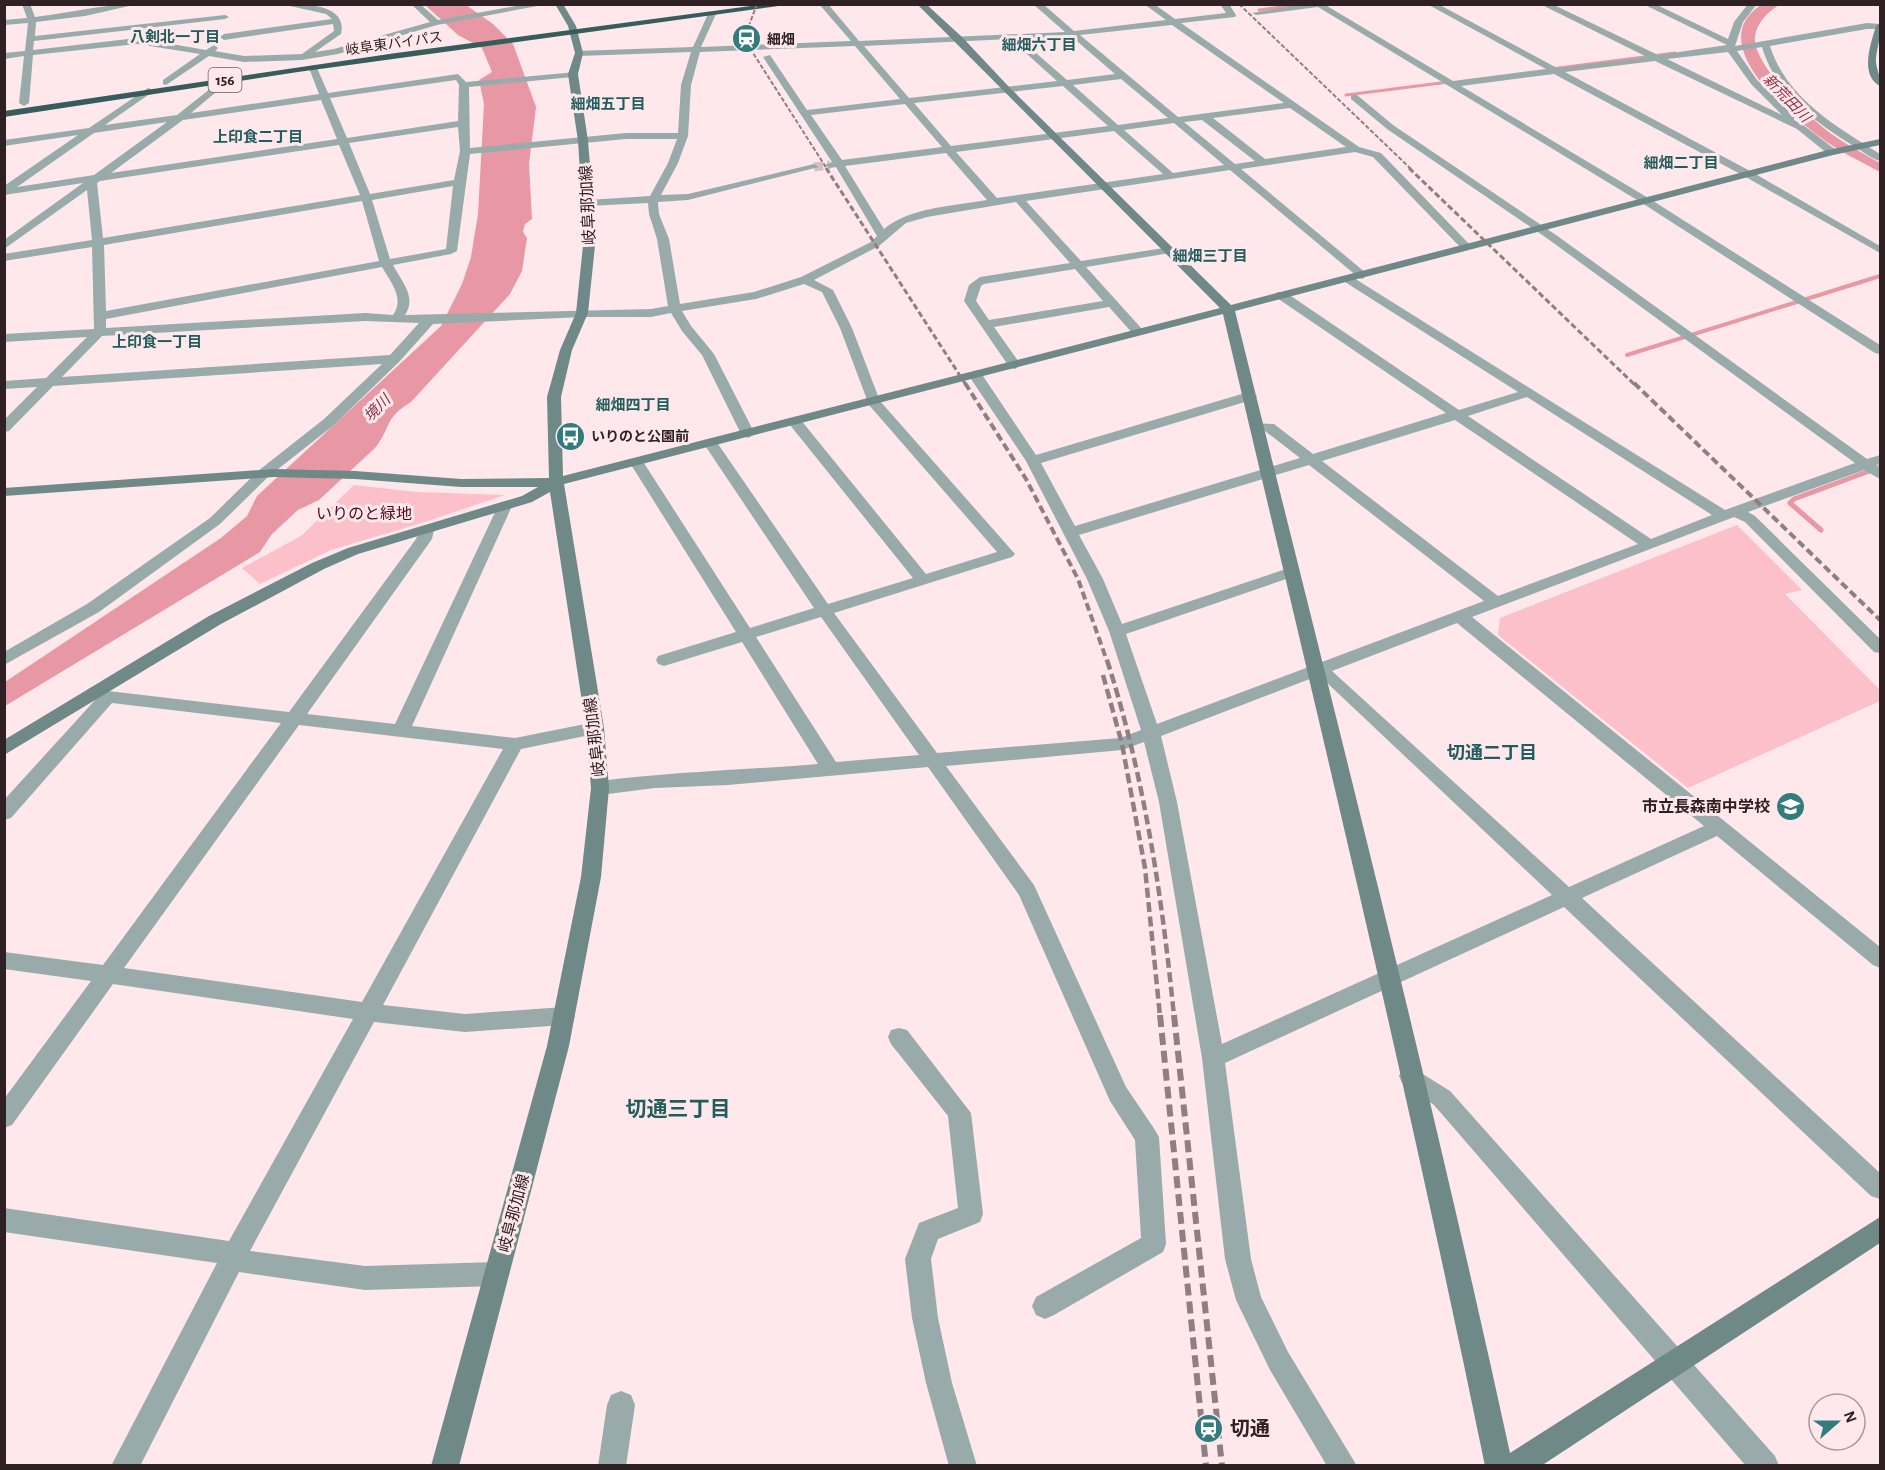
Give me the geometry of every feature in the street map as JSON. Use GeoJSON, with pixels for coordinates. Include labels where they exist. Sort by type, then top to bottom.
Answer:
{"type":"FeatureCollection","features":[{"type":"Feature","properties":{"kind":"highway","name":"岐阜東バイパス"},"geometry":{"type":"LineString","coordinates":[[4,106],[307,62],[515,37],[752,4]]}},
{"type":"Feature","properties":{"kind":"highway","name":"岐阜東バイパス"},"geometry":{"type":"LineString","coordinates":[[715,9],[789,4]]}},
{"type":"Feature","properties":{"kind":"highway","name":"岐阜東バイパス"},"geometry":{"type":"LineString","coordinates":[[4,114],[225,80],[307,62]]}},
{"type":"Feature","properties":{"kind":"street"},"geometry":{"type":"LineString","coordinates":[[24,103],[32,20],[26,4]]}},
{"type":"Feature","properties":{"kind":"street"},"geometry":{"type":"LineString","coordinates":[[4,23],[85,14],[135,4]]}},
{"type":"Feature","properties":{"kind":"street"},"geometry":{"type":"LineString","coordinates":[[285,4],[329,12],[338,21],[338,32],[307,62]]}},
{"type":"Feature","properties":{"kind":"street"},"geometry":{"type":"LineString","coordinates":[[416,4],[437,23]]}},
{"type":"Feature","properties":{"kind":"street"},"geometry":{"type":"LineString","coordinates":[[4,56],[137,40],[244,59],[307,62],[437,23],[544,4]]}},
{"type":"Feature","properties":{"kind":"street","name":"岐阜那加線"},"geometry":{"type":"LineString","coordinates":[[445,1466],[558,1046],[591,877],[600,788],[595,728],[556,482],[554,397],[566,350],[582,313],[590,236],[583,141],[573,74],[579,53],[573,29],[559,4]]}},
{"type":"Feature","properties":{"kind":"street"},"geometry":{"type":"LineString","coordinates":[[823,4],[993,201]]}},
{"type":"Feature","properties":{"kind":"street"},"geometry":{"type":"LineString","coordinates":[[921,4],[1228,309],[1472,1338],[1499,1466]]}},
{"type":"Feature","properties":{"kind":"street"},"geometry":{"type":"LineString","coordinates":[[1037,4],[1231,168],[1355,277],[1527,393],[1729,514],[1750,519],[1881,648]]}},
{"type":"Feature","properties":{"kind":"street"},"geometry":{"type":"LineString","coordinates":[[1148,4],[1355,150]]}},
{"type":"Feature","properties":{"kind":"street"},"geometry":{"type":"LineString","coordinates":[[579,53],[1070,34],[1232,15],[1224,4]]}},
{"type":"Feature","properties":{"kind":"street"},"geometry":{"type":"LineString","coordinates":[[1256,12],[1326,4]]}},
{"type":"Feature","properties":{"kind":"street"},"geometry":{"type":"LineString","coordinates":[[1431,4],[1748,174],[1881,250]]}},
{"type":"Feature","properties":{"kind":"street"},"geometry":{"type":"LineString","coordinates":[[1544,4],[1800,127]]}},
{"type":"Feature","properties":{"kind":"street"},"geometry":{"type":"LineString","coordinates":[[1647,4],[1734,47]]}},
{"type":"Feature","properties":{"kind":"street"},"geometry":{"type":"LineString","coordinates":[[1753,4],[1742,14],[1735,28],[1734,47],[1754,82],[1800,127],[1834,152]]}},
{"type":"Feature","properties":{"kind":"street"},"geometry":{"type":"LineString","coordinates":[[1319,5],[1646,201],[1881,350]]}},
{"type":"Feature","properties":{"kind":"street"},"geometry":{"type":"LineString","coordinates":[[715,9],[696,50],[684,96],[683,136],[673,163],[653,201],[654,214],[663,239],[675,309],[686,328],[708,354],[748,434]]}},
{"type":"Feature","properties":{"kind":"street"},"geometry":{"type":"LineString","coordinates":[[30,39],[223,14],[224,37]]}},
{"type":"Feature","properties":{"kind":"street"},"geometry":{"type":"LineString","coordinates":[[166,82],[210,52],[224,37],[338,21]]}},
{"type":"Feature","properties":{"kind":"street"},"geometry":{"type":"LineString","coordinates":[[1452,84],[1763,45],[1867,26],[1880,26],[1871,62],[1879,79]]}},
{"type":"Feature","properties":{"kind":"street"},"geometry":{"type":"LineString","coordinates":[[1013,37],[1067,82],[1171,176]]}},
{"type":"Feature","properties":{"kind":"street"},"geometry":{"type":"LineString","coordinates":[[1763,45],[1788,88],[1827,125],[1881,158]]}},
{"type":"Feature","properties":{"kind":"street"},"geometry":{"type":"LineString","coordinates":[[767,57],[806,113],[834,164],[884,238]]}},
{"type":"Feature","properties":{"kind":"street"},"geometry":{"type":"LineString","coordinates":[[307,62],[325,96],[366,198],[385,262],[405,297],[403,309],[396,319]]}},
{"type":"Feature","properties":{"kind":"street"},"geometry":{"type":"LineString","coordinates":[[464,85],[573,74]]}},
{"type":"Feature","properties":{"kind":"street"},"geometry":{"type":"LineString","coordinates":[[806,113],[1122,76]]}},
{"type":"Feature","properties":{"kind":"street"},"geometry":{"type":"LineString","coordinates":[[4,143],[458,77],[464,85],[465,151],[451,251],[100,316]]}},
{"type":"Feature","properties":{"kind":"street"},"geometry":{"type":"LineString","coordinates":[[4,246],[179,118],[225,80]]}},
{"type":"Feature","properties":{"kind":"street"},"geometry":{"type":"LineString","coordinates":[[4,192],[148,91]]}},
{"type":"Feature","properties":{"kind":"street"},"geometry":{"type":"LineString","coordinates":[[1354,97],[1390,127],[1539,229],[1881,475]]}},
{"type":"Feature","properties":{"kind":"street"},"geometry":{"type":"LineString","coordinates":[[834,164],[1292,105]]}},
{"type":"Feature","properties":{"kind":"street"},"geometry":{"type":"LineString","coordinates":[[1205,117],[1264,163]]}},
{"type":"Feature","properties":{"kind":"street"},"geometry":{"type":"LineString","coordinates":[[4,192],[95,181],[463,123]]}},
{"type":"Feature","properties":{"kind":"street"},"geometry":{"type":"LineString","coordinates":[[465,151],[626,136],[683,136]]}},
{"type":"Feature","properties":{"kind":"street"},"geometry":{"type":"LineString","coordinates":[[4,492],[269,474],[355,475],[461,483],[556,482],[976,376],[1748,174],[1881,142]]}},
{"type":"Feature","properties":{"kind":"street"},"geometry":{"type":"LineString","coordinates":[[4,338],[365,316],[433,320],[500,319],[582,313],[651,314],[756,295],[805,280],[839,264],[884,238],[890,229],[902,221],[926,214],[993,201],[1355,150],[1377,155],[1466,247]]}},
{"type":"Feature","properties":{"kind":"street"},"geometry":{"type":"LineString","coordinates":[[588,203],[653,201],[688,197],[814,167]]}},
{"type":"Feature","properties":{"kind":"street"},"geometry":{"type":"LineString","coordinates":[[4,428],[100,331],[95,181]]}},
{"type":"Feature","properties":{"kind":"street"},"geometry":{"type":"LineString","coordinates":[[4,258],[459,182]]}},
{"type":"Feature","properties":{"kind":"street"},"geometry":{"type":"LineString","coordinates":[[1018,198],[1138,332]]}},
{"type":"Feature","properties":{"kind":"street"},"geometry":{"type":"LineString","coordinates":[[1015,365],[970,301],[975,285],[980,281],[1170,250]]}},
{"type":"Feature","properties":{"kind":"street"},"geometry":{"type":"LineString","coordinates":[[664,660],[1007,554],[874,402],[846,328],[827,290],[805,280]]}},
{"type":"Feature","properties":{"kind":"street"},"geometry":{"type":"LineString","coordinates":[[1281,295],[1649,545]]}},
{"type":"Feature","properties":{"kind":"street"},"geometry":{"type":"LineString","coordinates":[[987,324],[1112,303]]}},
{"type":"Feature","properties":{"kind":"street"},"geometry":{"type":"LineString","coordinates":[[4,660],[93,608],[215,521],[329,422],[433,320]]}},
{"type":"Feature","properties":{"kind":"street"},"geometry":{"type":"LineString","coordinates":[[4,385],[394,359]]}},
{"type":"Feature","properties":{"kind":"street"},"geometry":{"type":"LineString","coordinates":[[976,376],[1033,461],[1070,531],[1117,631],[1151,732],[1168,802],[1213,1058],[1238,1259],[1249,1300],[1279,1360],[1343,1466]]}},
{"type":"Feature","properties":{"kind":"street"},"geometry":{"type":"LineString","coordinates":[[1070,531],[1082,530],[1527,393]]}},
{"type":"Feature","properties":{"kind":"street"},"geometry":{"type":"LineString","coordinates":[[1033,461],[1250,396]]}},
{"type":"Feature","properties":{"kind":"street"},"geometry":{"type":"LineString","coordinates":[[795,422],[923,580]]}},
{"type":"Feature","properties":{"kind":"street"},"geometry":{"type":"LineString","coordinates":[[1257,426],[1269,427],[1496,602]]}},
{"type":"Feature","properties":{"kind":"street"},"geometry":{"type":"LineString","coordinates":[[711,444],[824,610],[1026,891],[1118,1094],[1147,1137],[1154,1244],[1045,1306]]}},
{"type":"Feature","properties":{"kind":"street"},"geometry":{"type":"LineString","coordinates":[[600,788],[655,781],[828,770],[1122,744],[1729,514],[1881,459]]}},
{"type":"Feature","properties":{"kind":"street"},"geometry":{"type":"LineString","coordinates":[[637,463],[744,635],[827,762],[828,770]]}},
{"type":"Feature","properties":{"kind":"street"},"geometry":{"type":"LineString","coordinates":[[4,749],[101,695],[215,620],[318,566],[353,551],[527,500],[556,482]]}},
{"type":"Feature","properties":{"kind":"street"},"geometry":{"type":"LineString","coordinates":[[401,731],[505,506]]}},
{"type":"Feature","properties":{"kind":"street"},"geometry":{"type":"LineString","coordinates":[[4,1118],[424,539],[426,530]]}},
{"type":"Feature","properties":{"kind":"street"},"geometry":{"type":"LineString","coordinates":[[1117,631],[1292,572]]}},
{"type":"Feature","properties":{"kind":"street"},"geometry":{"type":"LineString","coordinates":[[1461,617],[1881,959]]}},
{"type":"Feature","properties":{"kind":"street"},"geometry":{"type":"LineString","coordinates":[[1315,671],[1330,676],[1881,1188]]}},
{"type":"Feature","properties":{"kind":"street"},"geometry":{"type":"LineString","coordinates":[[101,695],[515,744],[595,728]]}},
{"type":"Feature","properties":{"kind":"street"},"geometry":{"type":"LineString","coordinates":[[4,813],[101,695]]}},
{"type":"Feature","properties":{"kind":"street"},"geometry":{"type":"LineString","coordinates":[[125,1466],[235,1254],[515,744]]}},
{"type":"Feature","properties":{"kind":"street"},"geometry":{"type":"LineString","coordinates":[[1213,1058],[1719,827]]}},
{"type":"Feature","properties":{"kind":"street"},"geometry":{"type":"LineString","coordinates":[[4,960],[368,1012],[465,1023],[564,1016]]}},
{"type":"Feature","properties":{"kind":"street"},"geometry":{"type":"LineString","coordinates":[[899,1037],[958,1113],[971,1214],[928,1230],[918,1259],[925,1318],[939,1383],[963,1466]]}},
{"type":"Feature","properties":{"kind":"street"},"geometry":{"type":"LineString","coordinates":[[1410,1076],[1442,1098],[1765,1466]]}},
{"type":"Feature","properties":{"kind":"street"},"geometry":{"type":"LineString","coordinates":[[4,1220],[235,1254],[245,1262],[365,1278],[496,1274]]}},
{"type":"Feature","properties":{"kind":"street"},"geometry":{"type":"LineString","coordinates":[[1515,1466],[1881,1229]]}},
{"type":"Feature","properties":{"kind":"street"},"geometry":{"type":"LineString","coordinates":[[612,1466],[621,1405]]}},
{"type":"Feature","properties":{"kind":"green space","name":"いりのと緑地"},"geometry":{"type":"Polygon","coordinates":[[[354,485],[416,492],[505,495],[331,550],[260,584],[242,568],[301,536],[354,485]]]}},
{"type":"Feature","properties":{"kind":"green space","name":"市立長森南中学校"},"geometry":{"type":"Polygon","coordinates":[[[1737,525],[1802,590],[1785,594],[1880,690],[1880,701],[1688,788],[1498,635],[1500,618],[1737,525]]]}},
{"type":"Feature","properties":{"kind":"water","name":"境川"},"geometry":{"type":"Polygon","coordinates":[[[425,5],[466,5],[493,24],[513,44],[536,107],[529,164],[532,219],[525,224],[523,232],[527,238],[522,271],[510,294],[411,402],[396,413],[375,448],[319,500],[298,510],[272,534],[260,552],[5,706],[5,682],[221,538],[247,516],[257,496],[441,326],[462,284],[471,257],[478,214],[484,104],[479,80],[492,72],[482,48],[458,35],[425,5]]]}},
{"type":"Feature","properties":{"kind":"water","name":"新荒田川"},"geometry":{"type":"Polygon","coordinates":[[[1761,5],[1779,5],[1764,18],[1755,36],[1756,48],[1772,76],[1823,128],[1880,163],[1880,172],[1834,147],[1806,126],[1756,76],[1745,57],[1741,38],[1746,20],[1761,5]]]}},
{"type":"Feature","properties":{"kind":"waterway"},"geometry":{"type":"LineString","coordinates":[[1259,10],[1298,5]]}},
{"type":"Feature","properties":{"kind":"waterway"},"geometry":{"type":"LineString","coordinates":[[1551,69],[1675,53]]}},
{"type":"Feature","properties":{"kind":"waterway"},"geometry":{"type":"LineString","coordinates":[[1346,95],[1449,82]]}},
{"type":"Feature","properties":{"kind":"waterway"},"geometry":{"type":"LineString","coordinates":[[1627,355],[1880,276]]}},
{"type":"Feature","properties":{"kind":"waterway"},"geometry":{"type":"LineString","coordinates":[[1821,530],[1790,503],[1794,499],[1880,467]]}},
{"type":"Feature","properties":{"kind":"tunnel"},"geometry":{"type":"LineString","coordinates":[[814,167],[830,165]]}},
{"type":"Feature","properties":{"kind":"railway"},"geometry":{"type":"LineString","coordinates":[[757,4],[748,28],[753,53],[827,169]]}},
{"type":"Feature","properties":{"kind":"railway"},"geometry":{"type":"LineString","coordinates":[[1239,4],[1411,169]]}},
{"type":"Feature","properties":{"kind":"railway"},"geometry":{"type":"LineString","coordinates":[[826,168],[966,385]]}},
{"type":"Feature","properties":{"kind":"railway"},"geometry":{"type":"LineString","coordinates":[[1409,168],[1635,385]]}},
{"type":"Feature","properties":{"kind":"railway"},"geometry":{"type":"LineString","coordinates":[[965,383],[1026,479],[1078,579],[1107,661]]}},
{"type":"Feature","properties":{"kind":"railway"},"geometry":{"type":"LineString","coordinates":[[1634,383],[1880,620]]}},
{"type":"Feature","properties":{"kind":"railway"},"geometry":{"type":"LineString","coordinates":[[1107,660],[1131,747],[1150,836],[1164,926],[1174,1016]]}},
{"type":"Feature","properties":{"kind":"railway"},"geometry":{"type":"LineString","coordinates":[[1103,675],[1122,744],[1145,868],[1160,1016]]}},
{"type":"Feature","properties":{"kind":"railway"},"geometry":{"type":"LineString","coordinates":[[1160,1015],[1206,1466]]}},
{"type":"Feature","properties":{"kind":"railway"},"geometry":{"type":"LineString","coordinates":[[1174,1015],[1222,1466]]}},
{"type":"Feature","properties":{"kind":"place","name":"細畑"},"geometry":{"type":"Point","coordinates":[746,39]}},
{"type":"Feature","properties":{"kind":"place","name":"いりのと公園前"},"geometry":{"type":"Point","coordinates":[570,436]}},
{"type":"Feature","properties":{"kind":"place","name":"市立長森南中学校"},"geometry":{"type":"Point","coordinates":[1791,806]}},
{"type":"Feature","properties":{"kind":"place","name":"切通"},"geometry":{"type":"Point","coordinates":[1209,1428]}},
{"type":"Feature","properties":{"kind":"district","name":"八剣北一丁目"},"geometry":{"type":"Point","coordinates":[175,37]}},
{"type":"Feature","properties":{"kind":"district","name":"細畑六丁目"},"geometry":{"type":"Point","coordinates":[1039,45]}},
{"type":"Feature","properties":{"kind":"district","name":"細畑五丁目"},"geometry":{"type":"Point","coordinates":[608,104]}},
{"type":"Feature","properties":{"kind":"district","name":"上印食二丁目"},"geometry":{"type":"Point","coordinates":[258,137]}},
{"type":"Feature","properties":{"kind":"district","name":"細畑二丁目"},"geometry":{"type":"Point","coordinates":[1681,163]}},
{"type":"Feature","properties":{"kind":"district","name":"細畑三丁目"},"geometry":{"type":"Point","coordinates":[1210,256]}},
{"type":"Feature","properties":{"kind":"district","name":"上印食一丁目"},"geometry":{"type":"Point","coordinates":[157,342]}},
{"type":"Feature","properties":{"kind":"district","name":"細畑四丁目"},"geometry":{"type":"Point","coordinates":[633,405]}},
{"type":"Feature","properties":{"kind":"district","name":"切通二丁目"},"geometry":{"type":"Point","coordinates":[1492,753]}},
{"type":"Feature","properties":{"kind":"district","name":"切通三丁目"},"geometry":{"type":"Point","coordinates":[678,1109]}}]}
